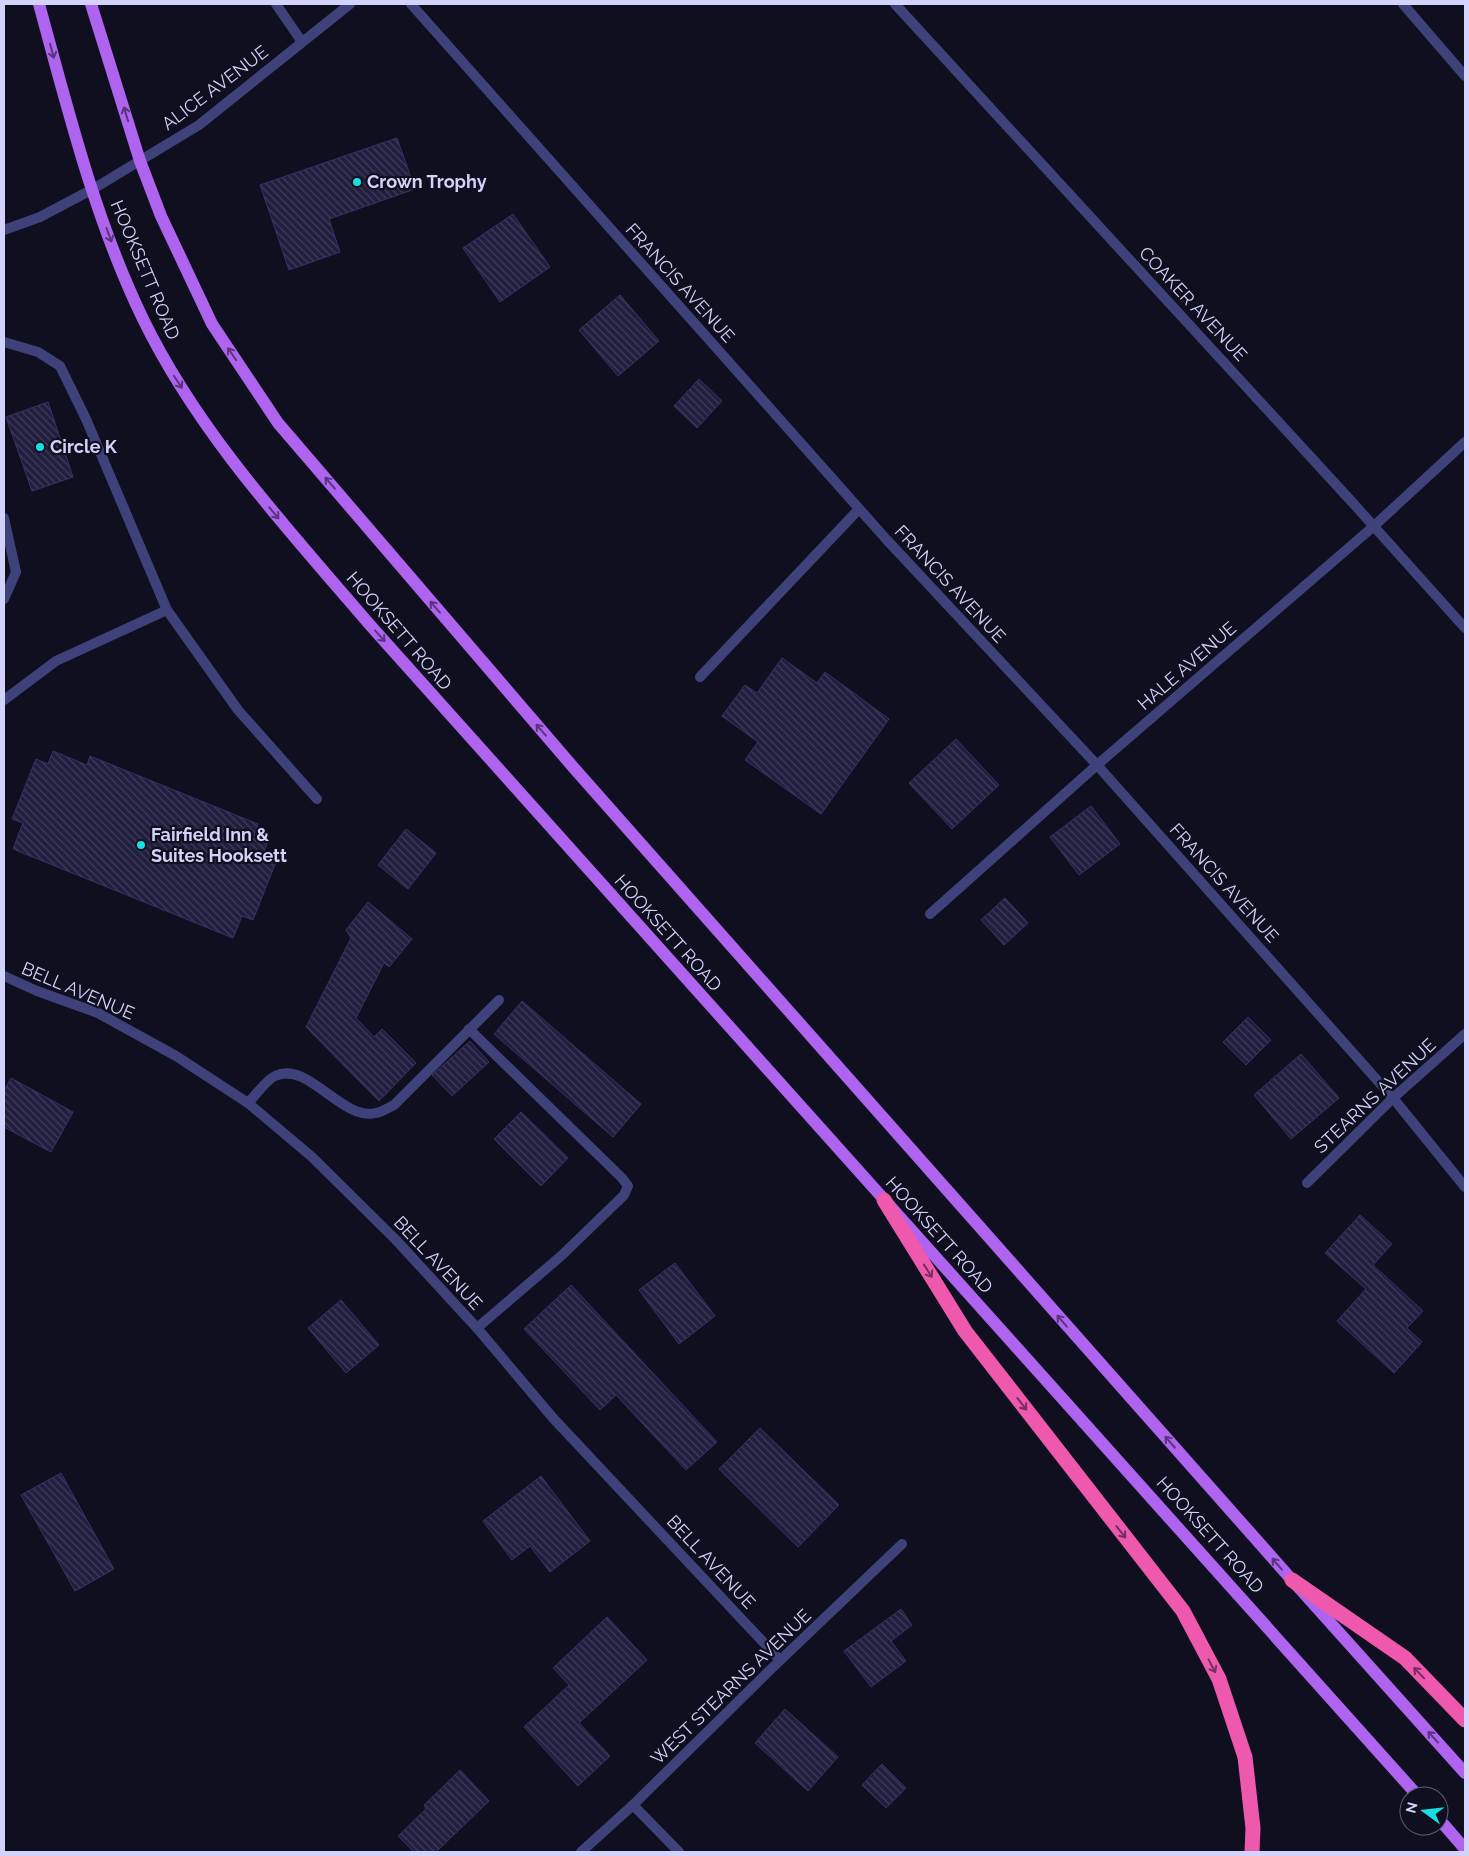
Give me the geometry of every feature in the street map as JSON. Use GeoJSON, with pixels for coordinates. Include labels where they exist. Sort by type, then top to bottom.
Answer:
{"type":"FeatureCollection","features":[{"type":"Feature","properties":{"kind":"highway"},"geometry":{"type":"LineString","coordinates":[[884,1200],[965,1331],[1183,1611],[1219,1679],[1244,1757],[1253,1828],[1252,1852]]}},
{"type":"Feature","properties":{"kind":"highway"},"geometry":{"type":"LineString","coordinates":[[1292,1580],[1405,1658],[1465,1720]]}},
{"type":"Feature","properties":{"kind":"main road","name":"HOOKSETT ROAD"},"geometry":{"type":"LineString","coordinates":[[39,4],[75,136],[114,248],[147,327],[173,374],[214,435],[256,492],[370,626],[884,1200],[1154,1498],[1409,1786]]}},
{"type":"Feature","properties":{"kind":"main road","name":"HOOKSETT ROAD"},"geometry":{"type":"LineString","coordinates":[[91,4],[140,160],[161,216],[212,324],[278,423],[573,767],[1465,1773]]}},
{"type":"Feature","properties":{"kind":"main road"},"geometry":{"type":"LineString","coordinates":[[1449,1831],[1465,1849]]}},
{"type":"Feature","properties":{"kind":"street"},"geometry":{"type":"LineString","coordinates":[[276,4],[302,42]]}},
{"type":"Feature","properties":{"kind":"street","name":"ALICE AVENUE"},"geometry":{"type":"LineString","coordinates":[[4,230],[48,213],[93,189],[199,125],[350,4]]}},
{"type":"Feature","properties":{"kind":"street","name":"FRANCIS AVENUE"},"geometry":{"type":"LineString","coordinates":[[411,4],[859,509],[1097,765],[1393,1098],[1465,1187]]}},
{"type":"Feature","properties":{"kind":"street","name":"COAKER AVENUE"},"geometry":{"type":"LineString","coordinates":[[895,4],[1374,526],[1465,628]]}},
{"type":"Feature","properties":{"kind":"street"},"geometry":{"type":"LineString","coordinates":[[1403,4],[1465,76]]}},
{"type":"Feature","properties":{"kind":"street"},"geometry":{"type":"LineString","coordinates":[[4,342],[38,352],[60,366],[86,419],[167,610],[238,710],[317,799]]}},
{"type":"Feature","properties":{"kind":"street","name":"HALE AVENUE"},"geometry":{"type":"LineString","coordinates":[[930,914],[1097,765],[1374,526],[1465,442]]}},
{"type":"Feature","properties":{"kind":"street"},"geometry":{"type":"LineString","coordinates":[[700,678],[859,509]]}},
{"type":"Feature","properties":{"kind":"street"},"geometry":{"type":"LineString","coordinates":[[4,518],[16,572],[4,599]]}},
{"type":"Feature","properties":{"kind":"street"},"geometry":{"type":"LineString","coordinates":[[4,700],[56,661],[167,610]]}},
{"type":"Feature","properties":{"kind":"street","name":"BELL AVENUE"},"geometry":{"type":"LineString","coordinates":[[4,976],[37,991],[98,1013],[176,1056],[248,1103],[312,1157],[396,1240],[477,1328],[553,1418],[780,1660]]}},
{"type":"Feature","properties":{"kind":"street"},"geometry":{"type":"LineString","coordinates":[[248,1103],[275,1076],[292,1073],[308,1081],[353,1111],[375,1114],[394,1105],[499,1000]]}},
{"type":"Feature","properties":{"kind":"street"},"geometry":{"type":"LineString","coordinates":[[469,1029],[628,1186],[624,1195],[561,1256],[477,1328]]}},
{"type":"Feature","properties":{"kind":"street","name":"STEARNS AVENUE"},"geometry":{"type":"LineString","coordinates":[[1307,1183],[1393,1098],[1465,1034]]}},
{"type":"Feature","properties":{"kind":"street","name":"WEST STEARNS AVENUE"},"geometry":{"type":"LineString","coordinates":[[581,1852],[633,1805],[780,1660],[902,1544]]}},
{"type":"Feature","properties":{"kind":"street"},"geometry":{"type":"LineString","coordinates":[[633,1805],[679,1852]]}},
{"type":"Feature","properties":{"kind":"building"},"geometry":{"type":"Polygon","coordinates":[[[397,138],[415,189],[329,219],[340,252],[289,270],[260,185],[397,138]]]}},
{"type":"Feature","properties":{"kind":"building"},"geometry":{"type":"Polygon","coordinates":[[[513,214],[550,267],[500,302],[463,248],[513,214]]]}},
{"type":"Feature","properties":{"kind":"building"},"geometry":{"type":"Polygon","coordinates":[[[620,295],[659,341],[618,376],[579,330],[620,295]]]}},
{"type":"Feature","properties":{"kind":"building"},"geometry":{"type":"Polygon","coordinates":[[[699,379],[722,401],[697,428],[674,406],[699,379]]]}},
{"type":"Feature","properties":{"kind":"building","name":"Circle K"},"geometry":{"type":"Polygon","coordinates":[[[48,402],[73,477],[32,491],[6,417],[48,402]]]}},
{"type":"Feature","properties":{"kind":"building"},"geometry":{"type":"Polygon","coordinates":[[[782,658],[817,683],[825,672],[889,719],[821,814],[745,760],[758,742],[722,716],[745,685],[757,693],[782,658]]]}},
{"type":"Feature","properties":{"kind":"building"},"geometry":{"type":"Polygon","coordinates":[[[956,739],[999,785],[952,829],[909,783],[956,739]]]}},
{"type":"Feature","properties":{"kind":"building","name":"Fairfield Inn & Suites Hooksett"},"geometry":{"type":"Polygon","coordinates":[[[53,751],[87,765],[90,756],[258,824],[254,835],[268,841],[262,857],[276,862],[253,920],[242,916],[233,938],[13,849],[23,823],[12,819],[36,759],[48,764],[53,751]]]}},
{"type":"Feature","properties":{"kind":"building"},"geometry":{"type":"Polygon","coordinates":[[[1091,806],[1120,844],[1079,875],[1050,837],[1091,806]]]}},
{"type":"Feature","properties":{"kind":"building"},"geometry":{"type":"Polygon","coordinates":[[[406,829],[436,853],[408,889],[378,865],[406,829]]]}},
{"type":"Feature","properties":{"kind":"building"},"geometry":{"type":"Polygon","coordinates":[[[1005,898],[1028,923],[1004,945],[981,920],[1005,898]]]}},
{"type":"Feature","properties":{"kind":"building"},"geometry":{"type":"Polygon","coordinates":[[[368,902],[412,939],[389,967],[384,963],[356,1018],[374,1037],[382,1029],[416,1063],[379,1101],[306,1027],[351,938],[346,930],[368,902]]]}},
{"type":"Feature","properties":{"kind":"building"},"geometry":{"type":"Polygon","coordinates":[[[522,1001],[641,1104],[613,1137],[494,1034],[522,1001]]]}},
{"type":"Feature","properties":{"kind":"building"},"geometry":{"type":"Polygon","coordinates":[[[1248,1017],[1271,1040],[1246,1065],[1223,1042],[1248,1017]]]}},
{"type":"Feature","properties":{"kind":"building"},"geometry":{"type":"Polygon","coordinates":[[[470,1041],[489,1062],[452,1096],[432,1075],[470,1041]]]}},
{"type":"Feature","properties":{"kind":"building"},"geometry":{"type":"Polygon","coordinates":[[[1301,1054],[1339,1098],[1291,1139],[1254,1095],[1301,1054]]]}},
{"type":"Feature","properties":{"kind":"building"},"geometry":{"type":"Polygon","coordinates":[[[11,1078],[73,1112],[51,1152],[4,1127],[4,1091],[11,1078]]]}},
{"type":"Feature","properties":{"kind":"building"},"geometry":{"type":"Polygon","coordinates":[[[521,1112],[568,1158],[541,1186],[494,1139],[521,1112]]]}},
{"type":"Feature","properties":{"kind":"building"},"geometry":{"type":"Polygon","coordinates":[[[1360,1215],[1392,1244],[1373,1265],[1423,1311],[1407,1328],[1422,1342],[1394,1373],[1337,1321],[1366,1289],[1325,1253],[1360,1215]]]}},
{"type":"Feature","properties":{"kind":"building"},"geometry":{"type":"Polygon","coordinates":[[[675,1263],[715,1316],[679,1344],[639,1290],[675,1263]]]}},
{"type":"Feature","properties":{"kind":"building"},"geometry":{"type":"Polygon","coordinates":[[[571,1285],[717,1442],[686,1470],[616,1395],[600,1410],[524,1329],[571,1285]]]}},
{"type":"Feature","properties":{"kind":"building"},"geometry":{"type":"Polygon","coordinates":[[[341,1300],[379,1345],[346,1373],[308,1328],[341,1300]]]}},
{"type":"Feature","properties":{"kind":"building"},"geometry":{"type":"Polygon","coordinates":[[[760,1428],[839,1505],[798,1547],[719,1469],[760,1428]]]}},
{"type":"Feature","properties":{"kind":"building"},"geometry":{"type":"Polygon","coordinates":[[[61,1473],[114,1569],[75,1591],[21,1495],[61,1473]]]}},
{"type":"Feature","properties":{"kind":"building"},"geometry":{"type":"Polygon","coordinates":[[[541,1476],[590,1541],[550,1572],[530,1546],[512,1560],[483,1521],[541,1476]]]}},
{"type":"Feature","properties":{"kind":"building"},"geometry":{"type":"Polygon","coordinates":[[[901,1609],[912,1625],[891,1641],[906,1661],[871,1687],[844,1651],[901,1609]]]}},
{"type":"Feature","properties":{"kind":"building"},"geometry":{"type":"Polygon","coordinates":[[[607,1617],[647,1660],[579,1723],[610,1756],[578,1786],[524,1727],[569,1685],[553,1668],[607,1617]]]}},
{"type":"Feature","properties":{"kind":"building"},"geometry":{"type":"Polygon","coordinates":[[[785,1709],[838,1757],[808,1791],[755,1743],[785,1709]]]}},
{"type":"Feature","properties":{"kind":"building"},"geometry":{"type":"Polygon","coordinates":[[[882,1764],[906,1788],[886,1808],[862,1785],[882,1764]]]}},
{"type":"Feature","properties":{"kind":"building"},"geometry":{"type":"Polygon","coordinates":[[[460,1770],[489,1801],[436,1852],[414,1852],[398,1836],[426,1809],[424,1805],[460,1770]]]}},
{"type":"Feature","properties":{"kind":"place","name":"Crown Trophy"},"geometry":{"type":"Point","coordinates":[357,182]}},
{"type":"Feature","properties":{"kind":"place","name":"Circle K"},"geometry":{"type":"Point","coordinates":[40,447]}},
{"type":"Feature","properties":{"kind":"place","name":"Fairfield Inn & Suites Hooksett"},"geometry":{"type":"Point","coordinates":[141,845]}}]}
